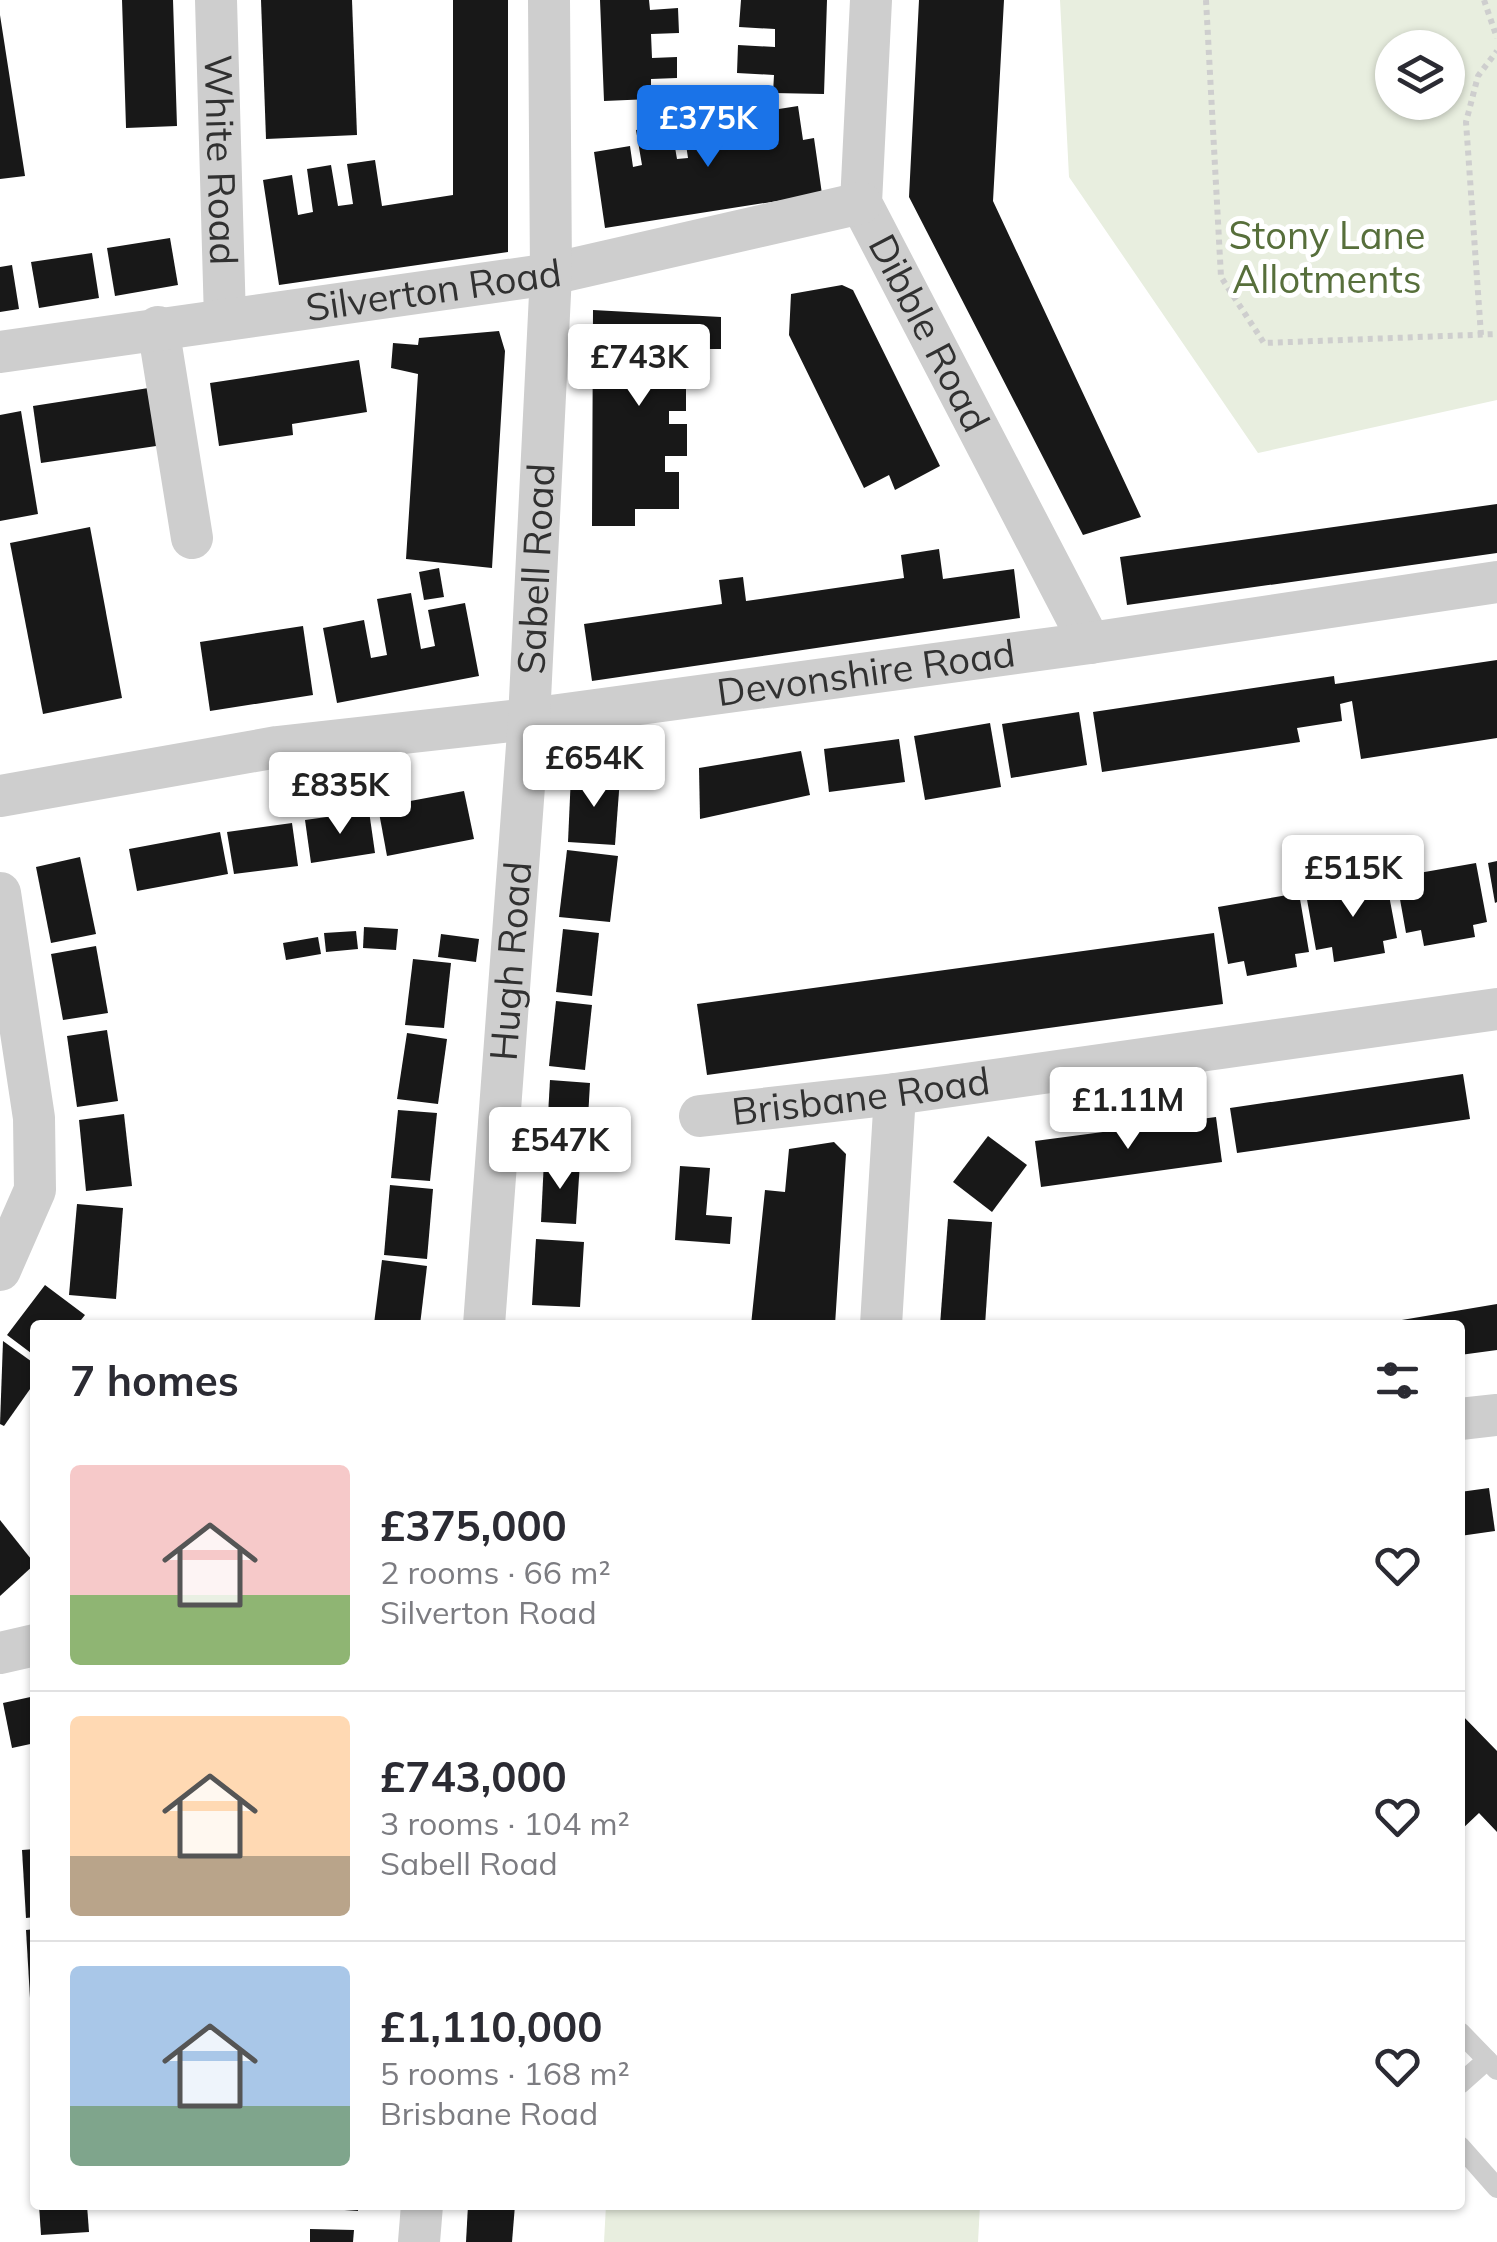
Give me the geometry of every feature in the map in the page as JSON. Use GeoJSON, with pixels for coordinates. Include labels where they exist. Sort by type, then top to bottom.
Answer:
{"type":"FeatureCollection","features":[{"type":"Feature","properties":{"kind":"street","name":"White Road"},"geometry":{"type":"LineString","coordinates":[[216,0],[225,320]]}},
{"type":"Feature","properties":{"kind":"street","name":"Sabell Road"},"geometry":{"type":"LineString","coordinates":[[530,719],[551,274],[549,0]]}},
{"type":"Feature","properties":{"kind":"street","name":"Dibble Road"},"geometry":{"type":"LineString","coordinates":[[871,0],[860,202],[1090,644]]}},
{"type":"Feature","properties":{"kind":"street","name":"Silverton Road"},"geometry":{"type":"LineString","coordinates":[[0,352],[551,274],[860,202]]}},
{"type":"Feature","properties":{"kind":"street"},"geometry":{"type":"LineString","coordinates":[[158,327],[192,538]]}},
{"type":"Feature","properties":{"kind":"street","name":"Devonshire Road"},"geometry":{"type":"LineString","coordinates":[[0,796],[278,747],[530,719],[1090,644],[1497,582]]}},
{"type":"Feature","properties":{"kind":"street","name":"Hugh Road"},"geometry":{"type":"LineString","coordinates":[[484,1320],[530,719]]}},
{"type":"Feature","properties":{"kind":"street"},"geometry":{"type":"LineString","coordinates":[[0,893],[34,1118],[35,1190],[0,1270]]}},
{"type":"Feature","properties":{"kind":"street","name":"Brisbane Road"},"geometry":{"type":"LineString","coordinates":[[700,1116],[895,1094],[1497,1009]]}},
{"type":"Feature","properties":{"kind":"street"},"geometry":{"type":"LineString","coordinates":[[880,1320],[895,1094]]}},
{"type":"Feature","properties":{"kind":"street"},"geometry":{"type":"LineString","coordinates":[[1465,1418],[1497,1414]]}},
{"type":"Feature","properties":{"kind":"street"},"geometry":{"type":"LineString","coordinates":[[0,1653],[30,1645]]}},
{"type":"Feature","properties":{"kind":"street"},"geometry":{"type":"LineString","coordinates":[[419,2242],[422,2210]]}},
{"type":"Feature","properties":{"kind":"lane"},"geometry":{"type":"LineString","coordinates":[[1465,2037],[1492,2065],[1465,2081]]}},
{"type":"Feature","properties":{"kind":"lane"},"geometry":{"type":"LineString","coordinates":[[1465,2152],[1497,2188]]}},
{"type":"Feature","properties":{"kind":"path"},"geometry":{"type":"LineString","coordinates":[[1206,0],[1222,276],[1264,343],[1497,334]]}},
{"type":"Feature","properties":{"kind":"path"},"geometry":{"type":"LineString","coordinates":[[1484,0],[1497,38]]}},
{"type":"Feature","properties":{"kind":"path"},"geometry":{"type":"LineString","coordinates":[[1481,335],[1466,122],[1478,76],[1497,51]]}},
{"type":"Feature","properties":{"kind":"green space","name":"Stony Lane Allotments"},"geometry":{"type":"Polygon","coordinates":[[[1060,0],[1497,0],[1497,400],[1258,453],[1069,177],[1060,0]]]}},
{"type":"Feature","properties":{"kind":"green space"},"geometry":{"type":"Polygon","coordinates":[[[606,2210],[980,2210],[978,2242],[604,2242],[606,2210]]]}},
{"type":"Feature","properties":{"kind":"building"},"geometry":{"type":"Polygon","coordinates":[[[122,0],[173,0],[177,126],[126,128],[122,0]]]}},
{"type":"Feature","properties":{"kind":"building"},"geometry":{"type":"Polygon","coordinates":[[[261,0],[352,0],[357,135],[266,139],[261,0]]]}},
{"type":"Feature","properties":{"kind":"building"},"geometry":{"type":"Polygon","coordinates":[[[453,0],[508,0],[508,252],[279,285],[263,180],[292,175],[298,215],[313,212],[307,169],[331,165],[338,206],[353,204],[347,164],[375,160],[382,206],[453,195],[453,0]]]}},
{"type":"Feature","properties":{"kind":"building"},"geometry":{"type":"Polygon","coordinates":[[[600,0],[649,0],[650,10],[678,8],[679,33],[651,34],[652,58],[677,57],[677,78],[651,79],[651,99],[604,101],[600,0]]]}},
{"type":"Feature","properties":{"kind":"building"},"geometry":{"type":"Polygon","coordinates":[[[741,0],[827,0],[824,94],[773,93],[774,75],[737,73],[738,45],[775,47],[775,29],[739,27],[741,0]]]}},
{"type":"Feature","properties":{"kind":"building"},"geometry":{"type":"Polygon","coordinates":[[[919,0],[1004,0],[993,201],[1141,517],[1083,535],[909,197],[919,0]]]}},
{"type":"Feature","properties":{"kind":"building"},"geometry":{"type":"Polygon","coordinates":[[[0,15],[25,176],[0,179],[0,15]]]}},
{"type":"Feature","properties":{"kind":"building"},"geometry":{"type":"Polygon","coordinates":[[[798,106],[803,140],[814,138],[822,194],[605,228],[594,152],[630,146],[633,167],[642,165],[636,130],[671,124],[677,159],[688,158],[683,124],[710,120],[715,149],[727,147],[722,118],[755,113],[760,142],[771,140],[766,111],[798,106]]]}},
{"type":"Feature","properties":{"kind":"building"},"geometry":{"type":"Polygon","coordinates":[[[170,238],[178,285],[115,296],[107,248],[170,238]]]}},
{"type":"Feature","properties":{"kind":"building"},"geometry":{"type":"Polygon","coordinates":[[[92,253],[99,298],[39,308],[31,262],[92,253]]]}},
{"type":"Feature","properties":{"kind":"building"},"geometry":{"type":"Polygon","coordinates":[[[12,265],[19,309],[0,312],[0,267],[12,265]]]}},
{"type":"Feature","properties":{"kind":"building"},"geometry":{"type":"Polygon","coordinates":[[[842,285],[853,290],[940,466],[895,490],[889,475],[864,488],[789,335],[791,294],[842,285]]]}},
{"type":"Feature","properties":{"kind":"building"},"geometry":{"type":"Polygon","coordinates":[[[593,310],[721,317],[721,349],[670,349],[670,377],[686,378],[686,411],[669,411],[669,424],[687,424],[687,456],[665,456],[665,472],[679,472],[679,509],[635,509],[635,526],[592,526],[593,310]]]}},
{"type":"Feature","properties":{"kind":"building"},"geometry":{"type":"Polygon","coordinates":[[[499,331],[505,351],[492,568],[406,559],[418,374],[391,368],[393,343],[418,345],[419,338],[499,331]]]}},
{"type":"Feature","properties":{"kind":"building"},"geometry":{"type":"Polygon","coordinates":[[[359,360],[367,412],[292,424],[293,435],[219,446],[210,383],[359,360]]]}},
{"type":"Feature","properties":{"kind":"building"},"geometry":{"type":"Polygon","coordinates":[[[155,387],[163,445],[41,463],[33,406],[155,387]]]}},
{"type":"Feature","properties":{"kind":"building"},"geometry":{"type":"Polygon","coordinates":[[[21,411],[38,514],[0,521],[0,415],[21,411]]]}},
{"type":"Feature","properties":{"kind":"building"},"geometry":{"type":"Polygon","coordinates":[[[1497,504],[1497,553],[1127,605],[1120,557],[1497,504]]]}},
{"type":"Feature","properties":{"kind":"building"},"geometry":{"type":"Polygon","coordinates":[[[90,527],[122,698],[43,714],[10,543],[90,527]]]}},
{"type":"Feature","properties":{"kind":"building"},"geometry":{"type":"Polygon","coordinates":[[[939,549],[943,579],[1014,569],[1020,618],[592,681],[584,624],[722,604],[719,580],[743,577],[746,601],[904,578],[901,555],[939,549]]]}},
{"type":"Feature","properties":{"kind":"building"},"geometry":{"type":"Polygon","coordinates":[[[439,568],[444,597],[424,600],[419,572],[439,568]]]}},
{"type":"Feature","properties":{"kind":"building"},"geometry":{"type":"Polygon","coordinates":[[[411,593],[421,649],[435,646],[428,610],[465,603],[479,676],[337,703],[323,628],[364,620],[371,658],[387,655],[377,599],[411,593]]]}},
{"type":"Feature","properties":{"kind":"building"},"geometry":{"type":"Polygon","coordinates":[[[303,626],[313,695],[210,711],[200,642],[303,626]]]}},
{"type":"Feature","properties":{"kind":"building"},"geometry":{"type":"Polygon","coordinates":[[[1497,660],[1497,738],[1361,759],[1352,701],[1340,704],[1342,721],[1297,728],[1300,742],[1102,772],[1093,712],[1334,676],[1335,684],[1497,660]]]}},
{"type":"Feature","properties":{"kind":"building"},"geometry":{"type":"Polygon","coordinates":[[[1079,712],[1087,765],[1011,778],[1002,724],[1079,712]]]}},
{"type":"Feature","properties":{"kind":"building"},"geometry":{"type":"Polygon","coordinates":[[[990,723],[1001,787],[925,800],[914,736],[990,723]]]}},
{"type":"Feature","properties":{"kind":"building"},"geometry":{"type":"Polygon","coordinates":[[[899,739],[905,782],[829,792],[824,749],[899,739]]]}},
{"type":"Feature","properties":{"kind":"building"},"geometry":{"type":"Polygon","coordinates":[[[801,751],[810,795],[700,819],[699,768],[801,751]]]}},
{"type":"Feature","properties":{"kind":"building"},"geometry":{"type":"Polygon","coordinates":[[[571,775],[620,778],[615,845],[568,842],[571,775]]]}},
{"type":"Feature","properties":{"kind":"building"},"geometry":{"type":"Polygon","coordinates":[[[464,791],[474,839],[387,856],[378,807],[464,791]]]}},
{"type":"Feature","properties":{"kind":"building"},"geometry":{"type":"Polygon","coordinates":[[[369,811],[375,853],[311,863],[305,820],[369,811]]]}},
{"type":"Feature","properties":{"kind":"building"},"geometry":{"type":"Polygon","coordinates":[[[292,823],[298,866],[234,874],[227,832],[292,823]]]}},
{"type":"Feature","properties":{"kind":"building"},"geometry":{"type":"Polygon","coordinates":[[[220,832],[228,874],[137,891],[129,849],[220,832]]]}},
{"type":"Feature","properties":{"kind":"building"},"geometry":{"type":"Polygon","coordinates":[[[567,850],[618,856],[610,922],[559,917],[567,850]]]}},
{"type":"Feature","properties":{"kind":"building"},"geometry":{"type":"Polygon","coordinates":[[[80,857],[96,934],[51,943],[36,867],[80,857]]]}},
{"type":"Feature","properties":{"kind":"building"},"geometry":{"type":"Polygon","coordinates":[[[1497,861],[1497,902],[1495,903],[1488,863],[1497,861]]]}},
{"type":"Feature","properties":{"kind":"building"},"geometry":{"type":"Polygon","coordinates":[[[1476,863],[1487,922],[1473,925],[1475,937],[1424,946],[1421,930],[1406,933],[1396,877],[1476,863]]]}},
{"type":"Feature","properties":{"kind":"building"},"geometry":{"type":"Polygon","coordinates":[[[1386,879],[1397,938],[1383,941],[1385,953],[1334,962],[1332,947],[1316,950],[1306,894],[1386,879]]]}},
{"type":"Feature","properties":{"kind":"building"},"geometry":{"type":"Polygon","coordinates":[[[1299,893],[1309,952],[1295,954],[1297,967],[1247,976],[1244,961],[1228,964],[1218,907],[1299,893]]]}},
{"type":"Feature","properties":{"kind":"building"},"geometry":{"type":"Polygon","coordinates":[[[364,927],[398,929],[396,950],[363,948],[364,927]]]}},
{"type":"Feature","properties":{"kind":"building"},"geometry":{"type":"Polygon","coordinates":[[[563,929],[599,933],[592,996],[556,992],[563,929]]]}},
{"type":"Feature","properties":{"kind":"building"},"geometry":{"type":"Polygon","coordinates":[[[356,931],[358,949],[326,952],[324,933],[356,931]]]}},
{"type":"Feature","properties":{"kind":"building"},"geometry":{"type":"Polygon","coordinates":[[[1214,933],[1223,1004],[707,1075],[697,1004],[1214,933]]]}},
{"type":"Feature","properties":{"kind":"building"},"geometry":{"type":"Polygon","coordinates":[[[441,934],[479,939],[476,962],[438,957],[441,934]]]}},
{"type":"Feature","properties":{"kind":"building"},"geometry":{"type":"Polygon","coordinates":[[[318,937],[321,954],[286,960],[283,943],[318,937]]]}},
{"type":"Feature","properties":{"kind":"building"},"geometry":{"type":"Polygon","coordinates":[[[96,946],[108,1013],[63,1020],[51,954],[96,946]]]}},
{"type":"Feature","properties":{"kind":"building"},"geometry":{"type":"Polygon","coordinates":[[[413,959],[451,963],[444,1028],[405,1025],[413,959]]]}},
{"type":"Feature","properties":{"kind":"building"},"geometry":{"type":"Polygon","coordinates":[[[556,1001],[592,1005],[585,1070],[549,1066],[556,1001]]]}},
{"type":"Feature","properties":{"kind":"building"},"geometry":{"type":"Polygon","coordinates":[[[107,1030],[118,1101],[77,1107],[67,1036],[107,1030]]]}},
{"type":"Feature","properties":{"kind":"building"},"geometry":{"type":"Polygon","coordinates":[[[407,1033],[447,1039],[438,1104],[397,1099],[407,1033]]]}},
{"type":"Feature","properties":{"kind":"building"},"geometry":{"type":"Polygon","coordinates":[[[1463,1074],[1470,1119],[1237,1153],[1230,1108],[1463,1074]]]}},
{"type":"Feature","properties":{"kind":"building"},"geometry":{"type":"Polygon","coordinates":[[[550,1080],[590,1083],[586,1153],[546,1151],[550,1080]]]}},
{"type":"Feature","properties":{"kind":"building"},"geometry":{"type":"Polygon","coordinates":[[[398,1110],[437,1113],[430,1181],[391,1178],[398,1110]]]}},
{"type":"Feature","properties":{"kind":"building"},"geometry":{"type":"Polygon","coordinates":[[[124,1114],[132,1186],[86,1191],[79,1120],[124,1114]]]}},
{"type":"Feature","properties":{"kind":"building"},"geometry":{"type":"Polygon","coordinates":[[[1216,1117],[1222,1162],[1041,1187],[1035,1141],[1216,1117]]]}},
{"type":"Feature","properties":{"kind":"building"},"geometry":{"type":"Polygon","coordinates":[[[988,1136],[1027,1165],[992,1212],[953,1182],[988,1136]]]}},
{"type":"Feature","properties":{"kind":"building"},"geometry":{"type":"Polygon","coordinates":[[[834,1142],[846,1154],[835,1320],[752,1320],[765,1190],[785,1192],[789,1149],[834,1142]]]}},
{"type":"Feature","properties":{"kind":"building"},"geometry":{"type":"Polygon","coordinates":[[[544,1160],[580,1162],[576,1224],[541,1222],[544,1160]]]}},
{"type":"Feature","properties":{"kind":"building"},"geometry":{"type":"Polygon","coordinates":[[[680,1166],[710,1168],[706,1215],[732,1217],[730,1244],[675,1240],[680,1166]]]}},
{"type":"Feature","properties":{"kind":"building"},"geometry":{"type":"Polygon","coordinates":[[[390,1185],[433,1189],[427,1259],[384,1255],[390,1185]]]}},
{"type":"Feature","properties":{"kind":"building"},"geometry":{"type":"Polygon","coordinates":[[[77,1204],[123,1208],[116,1299],[69,1295],[77,1204]]]}},
{"type":"Feature","properties":{"kind":"building"},"geometry":{"type":"Polygon","coordinates":[[[948,1219],[992,1222],[985,1320],[940,1320],[948,1219]]]}},
{"type":"Feature","properties":{"kind":"building"},"geometry":{"type":"Polygon","coordinates":[[[536,1239],[584,1242],[580,1307],[532,1305],[536,1239]]]}},
{"type":"Feature","properties":{"kind":"building"},"geometry":{"type":"Polygon","coordinates":[[[382,1260],[427,1266],[421,1320],[374,1320],[382,1260]]]}},
{"type":"Feature","properties":{"kind":"building"},"geometry":{"type":"Polygon","coordinates":[[[45,1285],[85,1315],[81,1320],[30,1320],[30,1352],[7,1335],[45,1285]]]}},
{"type":"Feature","properties":{"kind":"building"},"geometry":{"type":"Polygon","coordinates":[[[1497,1304],[1497,1350],[1465,1354],[1465,1320],[1402,1320],[1497,1304]]]}},
{"type":"Feature","properties":{"kind":"building"},"geometry":{"type":"Polygon","coordinates":[[[3,1341],[30,1360],[30,1389],[4,1426],[0,1424],[3,1341]]]}},
{"type":"Feature","properties":{"kind":"building"},"geometry":{"type":"Polygon","coordinates":[[[1489,1488],[1495,1531],[1465,1535],[1465,1491],[1489,1488]]]}},
{"type":"Feature","properties":{"kind":"building"},"geometry":{"type":"Polygon","coordinates":[[[0,1520],[30,1558],[30,1569],[0,1596],[0,1520]]]}},
{"type":"Feature","properties":{"kind":"building"},"geometry":{"type":"Polygon","coordinates":[[[30,1697],[30,1744],[12,1748],[3,1703],[30,1697]]]}},
{"type":"Feature","properties":{"kind":"building"},"geometry":{"type":"Polygon","coordinates":[[[1465,1718],[1497,1751],[1497,1832],[1479,1813],[1465,1826],[1465,1718]]]}},
{"type":"Feature","properties":{"kind":"building"},"geometry":{"type":"Polygon","coordinates":[[[30,1849],[30,1918],[26,1918],[22,1850],[30,1849]]]}},
{"type":"Feature","properties":{"kind":"building"},"geometry":{"type":"Polygon","coordinates":[[[26,1930],[30,1930],[30,1998],[26,1930]]]}},
{"type":"Feature","properties":{"kind":"building"},"geometry":{"type":"Polygon","coordinates":[[[39,2210],[87,2210],[89,2232],[41,2235],[39,2210]]]}},
{"type":"Feature","properties":{"kind":"building"},"geometry":{"type":"Polygon","coordinates":[[[468,2210],[515,2210],[512,2242],[466,2242],[468,2210]]]}},
{"type":"Feature","properties":{"kind":"building"},"geometry":{"type":"Polygon","coordinates":[[[310,2229],[354,2230],[353,2242],[310,2242],[310,2229]]]}}]}
